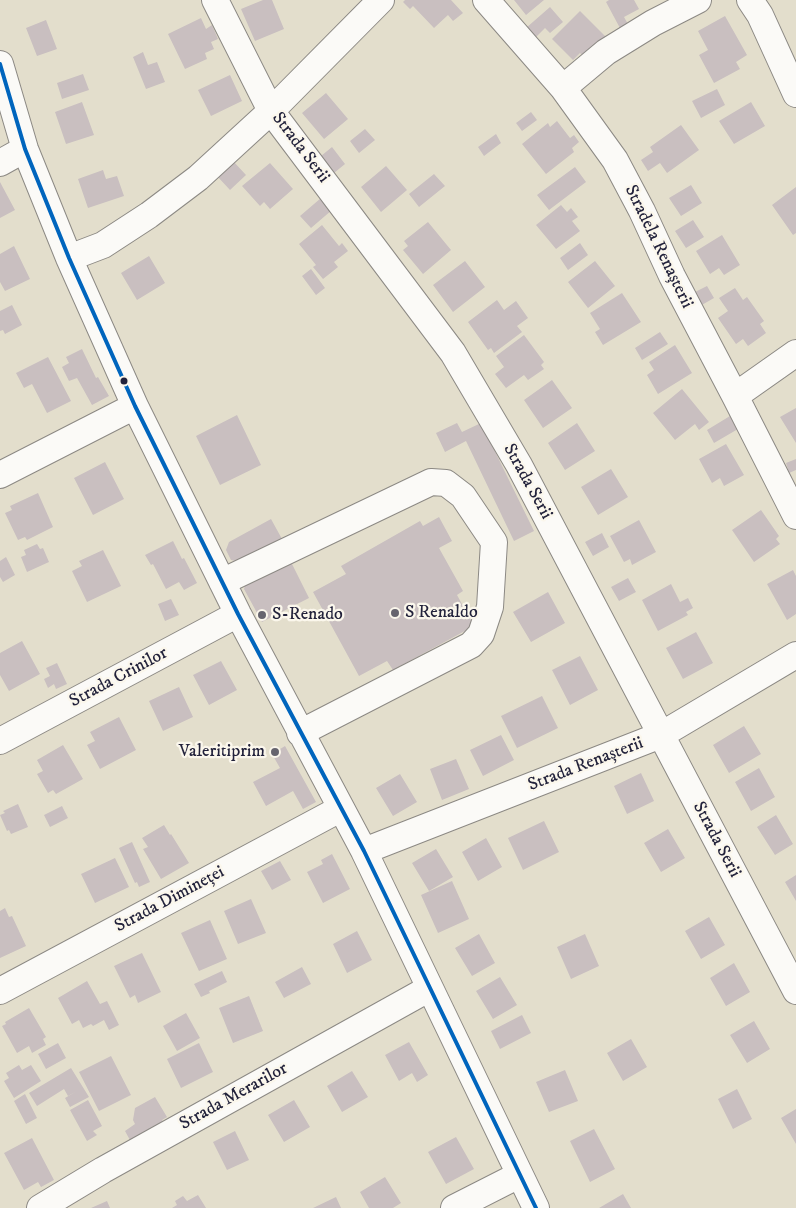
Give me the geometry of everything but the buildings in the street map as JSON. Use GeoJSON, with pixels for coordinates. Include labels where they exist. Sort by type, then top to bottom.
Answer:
{"type":"FeatureCollection","features":[{"type":"Feature","properties":{"kind":"street","name":"Strada Serii"},"geometry":{"type":"LineString","coordinates":[[215,0],[271,111],[453,353],[519,465],[796,991]]}},
{"type":"Feature","properties":{"kind":"street"},"geometry":{"type":"LineString","coordinates":[[69,258],[103,245],[149,215],[198,178],[271,111],[381,0]]}},
{"type":"Feature","properties":{"kind":"street","name":"Stradela Renașterii"},"geometry":{"type":"LineString","coordinates":[[486,0],[563,88],[615,160],[642,211],[672,276],[796,516]]}},
{"type":"Feature","properties":{"kind":"street"},"geometry":{"type":"LineString","coordinates":[[563,88],[606,52],[653,23],[698,0]]}},
{"type":"Feature","properties":{"kind":"street"},"geometry":{"type":"LineString","coordinates":[[750,0],[760,15],[796,94]]}},
{"type":"Feature","properties":{"kind":"street"},"geometry":{"type":"LineString","coordinates":[[0,64],[25,149],[69,258],[135,406],[238,614],[364,851],[536,1208]]}},
{"type":"Feature","properties":{"kind":"street"},"geometry":{"type":"LineString","coordinates":[[0,163],[25,149]]}},
{"type":"Feature","properties":{"kind":"street"},"geometry":{"type":"LineString","coordinates":[[735,396],[796,353]]}},
{"type":"Feature","properties":{"kind":"street"},"geometry":{"type":"LineString","coordinates":[[0,474],[135,406]]}},
{"type":"Feature","properties":{"kind":"street"},"geometry":{"type":"LineString","coordinates":[[222,582],[430,482],[446,483],[463,496],[494,542],[490,608],[481,634],[471,645],[300,732]]}},
{"type":"Feature","properties":{"kind":"street","name":"Strada Crinilor"},"geometry":{"type":"LineString","coordinates":[[0,741],[238,614]]}},
{"type":"Feature","properties":{"kind":"street","name":"Strada Renașterii"},"geometry":{"type":"LineString","coordinates":[[364,851],[661,736],[796,655]]}},
{"type":"Feature","properties":{"kind":"street","name":"Strada Dimineței"},"geometry":{"type":"LineString","coordinates":[[0,990],[340,809]]}},
{"type":"Feature","properties":{"kind":"street","name":"Strada Merarilor"},"geometry":{"type":"LineString","coordinates":[[40,1208],[111,1165],[430,988]]}},
{"type":"Feature","properties":{"kind":"street"},"geometry":{"type":"LineString","coordinates":[[454,1208],[520,1175]]}},
{"type":"Feature","properties":{"kind":"transit line"},"geometry":{"type":"LineString","coordinates":[[0,64],[25,149],[69,258],[135,406],[238,614],[364,851],[536,1208]]}},
{"type":"Feature","properties":{"kind":"place","name":"S Renaldo"},"geometry":{"type":"Point","coordinates":[395,613]}},
{"type":"Feature","properties":{"kind":"place","name":"S-Renado"},"geometry":{"type":"Point","coordinates":[262,615]}},
{"type":"Feature","properties":{"kind":"place","name":"Valeritiprim"},"geometry":{"type":"Point","coordinates":[275,752]}}]}
